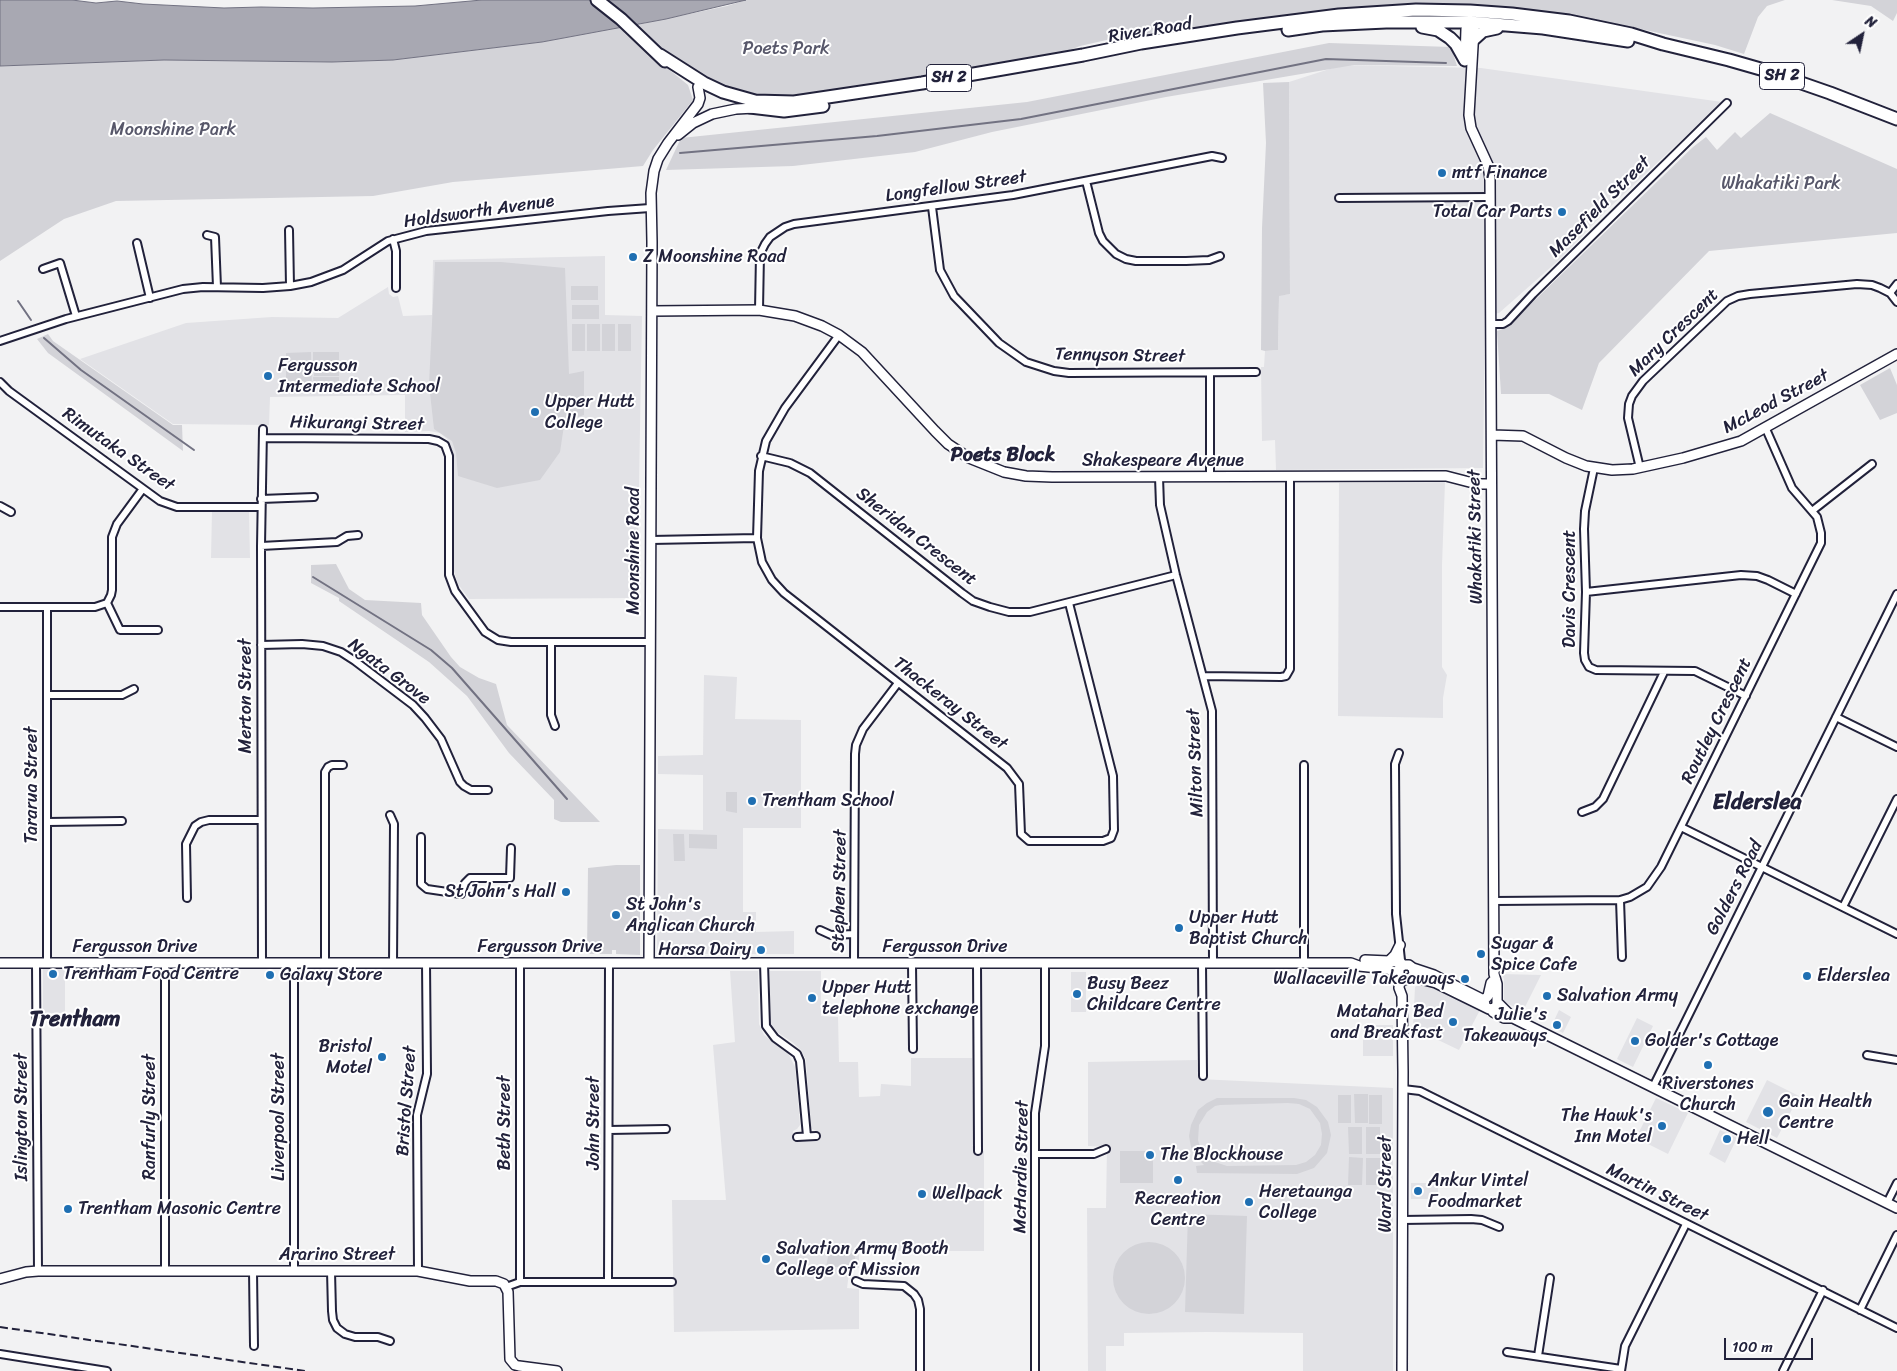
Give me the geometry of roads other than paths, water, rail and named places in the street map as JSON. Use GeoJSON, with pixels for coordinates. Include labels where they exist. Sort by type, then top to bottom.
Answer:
{"type":"FeatureCollection","features":[{"type":"Feature","properties":{"kind":"highway","name":"River Road"},"geometry":{"type":"LineString","coordinates":[[598,0],[657,52],[677,73],[698,87],[727,100],[770,110],[799,110],[1108,55],[1318,23],[1339,15],[1388,12],[1470,11],[1569,21],[1631,34],[1764,70],[1830,93],[1897,120]]}},
{"type":"Feature","properties":{"kind":"highway"},"geometry":{"type":"LineString","coordinates":[[1318,23],[1457,16],[1468,22],[1473,18],[1481,17],[1591,26]]}},
{"type":"Feature","properties":{"kind":"highway","name":"River Road"},"geometry":{"type":"LineString","coordinates":[[1468,22],[1515,25],[1663,44]]}},
{"type":"Feature","properties":{"kind":"highway","name":"River Road"},"geometry":{"type":"LineString","coordinates":[[657,52],[704,83],[723,92],[755,101],[794,102],[922,83],[1141,43],[1237,28],[1318,23]]}},
{"type":"Feature","properties":{"kind":"highway"},"geometry":{"type":"LineString","coordinates":[[1318,23],[1430,28],[1438,30],[1450,38],[1465,60]]}},
{"type":"Feature","properties":{"kind":"highway"},"geometry":{"type":"LineString","coordinates":[[1473,40],[1483,31],[1490,28],[1564,31]]}},
{"type":"Feature","properties":{"kind":"street","name":"Whakatiki Street"},"geometry":{"type":"LineString","coordinates":[[1468,22],[1474,29],[1469,99]]}},
{"type":"Feature","properties":{"kind":"street","name":"Whakatiki Street"},"geometry":{"type":"LineString","coordinates":[[1468,22],[1465,60],[1471,128],[1488,168],[1490,197],[1495,979],[1491,983],[1490,1002]]}},
{"type":"Feature","properties":{"kind":"street","name":"Moonshine Road"},"geometry":{"type":"LineString","coordinates":[[648,963],[652,311],[650,208],[654,171],[658,159],[698,104],[700,98],[698,87]]}},
{"type":"Feature","properties":{"kind":"street","name":"Masefield Street"},"geometry":{"type":"LineString","coordinates":[[1491,324],[1503,324],[1508,321],[1540,287],[1728,103]]}},
{"type":"Feature","properties":{"kind":"street","name":"Moonshine Road"},"geometry":{"type":"LineString","coordinates":[[668,143],[693,124],[712,114],[736,109],[755,108]]}},
{"type":"Feature","properties":{"kind":"street","name":"Longfellow Street"},"geometry":{"type":"LineString","coordinates":[[759,310],[760,254],[770,237],[785,227],[794,224],[1013,196],[1212,156],[1222,158]]}},
{"type":"Feature","properties":{"kind":"street"},"geometry":{"type":"LineString","coordinates":[[1086,181],[1099,233],[1103,242],[1116,254],[1136,261],[1209,260],[1220,256]]}},
{"type":"Feature","properties":{"kind":"street"},"geometry":{"type":"LineString","coordinates":[[1339,198],[1490,197]]}},
{"type":"Feature","properties":{"kind":"street","name":"Tennyson Street"},"geometry":{"type":"LineString","coordinates":[[932,207],[940,270],[954,296],[999,343],[1026,362],[1054,371],[1069,372],[1256,372]]}},
{"type":"Feature","properties":{"kind":"street","name":"Holdsworth Avenue"},"geometry":{"type":"LineString","coordinates":[[0,341],[76,316],[183,289],[216,287],[263,288],[290,286],[319,280],[335,274],[382,245],[426,231],[650,208]]}},
{"type":"Feature","properties":{"kind":"street"},"geometry":{"type":"LineString","coordinates":[[289,230],[290,286]]}},
{"type":"Feature","properties":{"kind":"street"},"geometry":{"type":"LineString","coordinates":[[207,235],[215,237],[216,287]]}},
{"type":"Feature","properties":{"kind":"street"},"geometry":{"type":"LineString","coordinates":[[393,240],[396,251],[396,288]]}},
{"type":"Feature","properties":{"kind":"street"},"geometry":{"type":"LineString","coordinates":[[137,243],[150,298]]}},
{"type":"Feature","properties":{"kind":"street"},"geometry":{"type":"LineString","coordinates":[[43,270],[60,263],[76,316]]}},
{"type":"Feature","properties":{"kind":"street","name":"Mary Crescent"},"geometry":{"type":"LineString","coordinates":[[1640,468],[1628,418],[1629,404],[1632,396],[1643,381],[1727,301],[1738,296],[1750,294],[1857,284],[1872,285],[1890,293]]}},
{"type":"Feature","properties":{"kind":"street"},"geometry":{"type":"LineString","coordinates":[[1897,284],[1890,293],[1897,302]]}},
{"type":"Feature","properties":{"kind":"street","name":"Shakespeare Avenue"},"geometry":{"type":"LineString","coordinates":[[652,311],[759,310],[776,312],[806,320],[839,335],[862,352],[942,438],[963,454],[981,464],[1004,472],[1026,476],[1446,476],[1477,484],[1491,484]]}},
{"type":"Feature","properties":{"kind":"street","name":"Thackeray Street"},"geometry":{"type":"LineString","coordinates":[[839,335],[785,408],[766,441],[761,456],[758,550],[766,571],[777,587],[1007,768],[1014,776],[1020,791],[1021,834],[1029,841],[1096,842],[1109,840],[1114,830],[1113,776],[1069,603]]}},
{"type":"Feature","properties":{"kind":"street","name":"McLeod Street"},"geometry":{"type":"LineString","coordinates":[[1492,435],[1509,434],[1523,436],[1576,462],[1594,468],[1612,470],[1640,468],[1730,446],[1766,428],[1897,354]]}},
{"type":"Feature","properties":{"kind":"street"},"geometry":{"type":"LineString","coordinates":[[1210,373],[1210,477]]}},
{"type":"Feature","properties":{"kind":"street","name":"Rimutaka Street"},"geometry":{"type":"LineString","coordinates":[[0,382],[9,391],[142,490],[160,501],[177,507],[261,507]]}},
{"type":"Feature","properties":{"kind":"street","name":"Merton Street"},"geometry":{"type":"LineString","coordinates":[[262,963],[261,499],[263,428]]}},
{"type":"Feature","properties":{"kind":"street","name":"Routley Crescent"},"geometry":{"type":"LineString","coordinates":[[1494,901],[1620,900],[1638,893],[1654,879],[1821,543],[1822,533],[1820,524],[1812,511],[1792,488],[1766,428]]}},
{"type":"Feature","properties":{"kind":"street","name":"Hikurangi Street"},"geometry":{"type":"LineString","coordinates":[[263,438],[429,439],[438,441],[445,446],[449,456],[449,575],[451,584],[485,632],[491,636],[511,642],[650,642]]}},
{"type":"Feature","properties":{"kind":"street","name":"Sheridan Crescent"},"geometry":{"type":"LineString","coordinates":[[761,456],[790,464],[810,473],[973,601],[990,607],[1009,612],[1030,612],[1176,575]]}},
{"type":"Feature","properties":{"kind":"street"},"geometry":{"type":"LineString","coordinates":[[1812,511],[1872,464]]}},
{"type":"Feature","properties":{"kind":"street","name":"Davis Crescent"},"geometry":{"type":"LineString","coordinates":[[1594,468],[1585,520],[1586,592],[1584,653],[1589,667],[1596,670],[1695,671],[1746,696]]}},
{"type":"Feature","properties":{"kind":"street","name":"Milton Street"},"geometry":{"type":"LineString","coordinates":[[1159,477],[1160,505],[1176,575],[1212,711],[1213,963]]}},
{"type":"Feature","properties":{"kind":"street"},"geometry":{"type":"LineString","coordinates":[[1203,676],[1281,677],[1286,676],[1290,669],[1290,477]]}},
{"type":"Feature","properties":{"kind":"street"},"geometry":{"type":"LineString","coordinates":[[0,607],[95,607],[107,602],[112,590],[112,537],[116,524],[142,490]]}},
{"type":"Feature","properties":{"kind":"street"},"geometry":{"type":"LineString","coordinates":[[261,499],[314,498]]}},
{"type":"Feature","properties":{"kind":"street"},"geometry":{"type":"LineString","coordinates":[[0,506],[11,512]]}},
{"type":"Feature","properties":{"kind":"street"},"geometry":{"type":"LineString","coordinates":[[261,546],[337,542],[347,536],[358,535]]}},
{"type":"Feature","properties":{"kind":"street"},"geometry":{"type":"LineString","coordinates":[[651,540],[757,538]]}},
{"type":"Feature","properties":{"kind":"street"},"geometry":{"type":"LineString","coordinates":[[1586,592],[1742,575],[1762,578],[1796,594]]}},
{"type":"Feature","properties":{"kind":"street","name":"Golders Road"},"geometry":{"type":"LineString","coordinates":[[1653,1087],[1897,594]]}},
{"type":"Feature","properties":{"kind":"street"},"geometry":{"type":"LineString","coordinates":[[107,602],[120,630],[158,630]]}},
{"type":"Feature","properties":{"kind":"street","name":"Tararua Street"},"geometry":{"type":"LineString","coordinates":[[47,607],[47,964]]}},
{"type":"Feature","properties":{"kind":"street"},"geometry":{"type":"LineString","coordinates":[[551,643],[551,715],[555,726]]}},
{"type":"Feature","properties":{"kind":"street","name":"Ngata Grove"},"geometry":{"type":"LineString","coordinates":[[261,645],[302,644],[323,646],[340,652],[355,661],[413,706],[425,718],[441,739],[460,782],[464,786],[472,790],[488,790]]}},
{"type":"Feature","properties":{"kind":"street"},"geometry":{"type":"LineString","coordinates":[[1582,812],[1595,807],[1603,799],[1664,672]]}},
{"type":"Feature","properties":{"kind":"street","name":"Stephen Street"},"geometry":{"type":"LineString","coordinates":[[854,963],[856,745],[863,729],[898,683]]}},
{"type":"Feature","properties":{"kind":"street"},"geometry":{"type":"LineString","coordinates":[[47,695],[122,695],[134,689]]}},
{"type":"Feature","properties":{"kind":"street"},"geometry":{"type":"LineString","coordinates":[[1836,717],[1897,747]]}},
{"type":"Feature","properties":{"kind":"street"},"geometry":{"type":"LineString","coordinates":[[1399,753],[1395,764],[1396,924],[1400,945],[1401,970],[1404,980],[1412,974],[1434,975],[1490,1002],[1514,1018],[1897,1208]]}},
{"type":"Feature","properties":{"kind":"street"},"geometry":{"type":"LineString","coordinates":[[325,963],[325,772],[332,765],[343,765]]}},
{"type":"Feature","properties":{"kind":"street"},"geometry":{"type":"LineString","coordinates":[[1304,765],[1304,963]]}},
{"type":"Feature","properties":{"kind":"street"},"geometry":{"type":"LineString","coordinates":[[1843,907],[1897,799]]}},
{"type":"Feature","properties":{"kind":"street"},"geometry":{"type":"LineString","coordinates":[[390,815],[394,824],[393,963]]}},
{"type":"Feature","properties":{"kind":"street"},"geometry":{"type":"LineString","coordinates":[[187,898],[186,844],[195,826],[209,820],[261,820]]}},
{"type":"Feature","properties":{"kind":"street"},"geometry":{"type":"LineString","coordinates":[[47,822],[122,821]]}},
{"type":"Feature","properties":{"kind":"street"},"geometry":{"type":"LineString","coordinates":[[1681,827],[1897,934]]}},
{"type":"Feature","properties":{"kind":"street"},"geometry":{"type":"LineString","coordinates":[[421,837],[421,884],[427,889],[461,894],[465,883],[470,878],[510,878],[512,867],[511,848]]}},
{"type":"Feature","properties":{"kind":"street"},"geometry":{"type":"LineString","coordinates":[[1620,900],[1622,957]]}},
{"type":"Feature","properties":{"kind":"street"},"geometry":{"type":"LineString","coordinates":[[820,930],[831,935],[854,934]]}},
{"type":"Feature","properties":{"kind":"street"},"geometry":{"type":"LineString","coordinates":[[1389,961],[1395,955],[1400,945]]}},
{"type":"Feature","properties":{"kind":"street","name":"Fergusson Drive"},"geometry":{"type":"LineString","coordinates":[[0,963],[1044,964],[1351,963],[1360,960],[1397,962],[1401,970]]}},
{"type":"Feature","properties":{"kind":"street","name":"Ranfurly Street"},"geometry":{"type":"LineString","coordinates":[[165,963],[165,1271]]}},
{"type":"Feature","properties":{"kind":"street","name":"Liverpool Street"},"geometry":{"type":"LineString","coordinates":[[294,963],[294,1271]]}},
{"type":"Feature","properties":{"kind":"street","name":"Bristol Street"},"geometry":{"type":"LineString","coordinates":[[418,1270],[418,1115],[427,1074],[426,963]]}},
{"type":"Feature","properties":{"kind":"street","name":"Beth Street"},"geometry":{"type":"LineString","coordinates":[[520,963],[520,1282]]}},
{"type":"Feature","properties":{"kind":"street","name":"John Street"},"geometry":{"type":"LineString","coordinates":[[608,1282],[609,963]]}},
{"type":"Feature","properties":{"kind":"street"},"geometry":{"type":"LineString","coordinates":[[1202,963],[1203,1076]]}},
{"type":"Feature","properties":{"kind":"street","name":"Fergusson Drive"},"geometry":{"type":"LineString","coordinates":[[1351,963],[1359,966],[1401,970]]}},
{"type":"Feature","properties":{"kind":"street","name":"Islington Street"},"geometry":{"type":"LineString","coordinates":[[36,964],[38,1271]]}},
{"type":"Feature","properties":{"kind":"street"},"geometry":{"type":"LineString","coordinates":[[764,964],[766,1026],[775,1038],[797,1054],[800,1062],[807,1136]]}},
{"type":"Feature","properties":{"kind":"street"},"geometry":{"type":"LineString","coordinates":[[912,964],[913,1049]]}},
{"type":"Feature","properties":{"kind":"street"},"geometry":{"type":"LineString","coordinates":[[976,964],[978,1151]]}},
{"type":"Feature","properties":{"kind":"street","name":"McHardie Street"},"geometry":{"type":"LineString","coordinates":[[1035,1371],[1035,1113],[1045,1046],[1044,964]]}},
{"type":"Feature","properties":{"kind":"street"},"geometry":{"type":"LineString","coordinates":[[1401,970],[1409,965],[1412,974]]}},
{"type":"Feature","properties":{"kind":"street","name":"Ward Street"},"geometry":{"type":"LineString","coordinates":[[1401,970],[1399,988],[1402,996],[1403,1089],[1402,1371]]}},
{"type":"Feature","properties":{"kind":"street","name":"Ward Street"},"geometry":{"type":"LineString","coordinates":[[1402,996],[1412,974]]}},
{"type":"Feature","properties":{"kind":"street"},"geometry":{"type":"LineString","coordinates":[[1867,1055],[1897,1060]]}},
{"type":"Feature","properties":{"kind":"street","name":"Martin Street"},"geometry":{"type":"LineString","coordinates":[[1403,1089],[1420,1091],[1897,1328]]}},
{"type":"Feature","properties":{"kind":"street"},"geometry":{"type":"LineString","coordinates":[[609,1130],[666,1129]]}},
{"type":"Feature","properties":{"kind":"street"},"geometry":{"type":"LineString","coordinates":[[797,1137],[816,1136]]}},
{"type":"Feature","properties":{"kind":"street"},"geometry":{"type":"LineString","coordinates":[[1035,1154],[1094,1154],[1106,1149]]}},
{"type":"Feature","properties":{"kind":"street"},"geometry":{"type":"LineString","coordinates":[[1887,1203],[1897,1183]]}},
{"type":"Feature","properties":{"kind":"street"},"geometry":{"type":"LineString","coordinates":[[1402,1220],[1471,1219],[1482,1220],[1499,1226]]}},
{"type":"Feature","properties":{"kind":"street"},"geometry":{"type":"LineString","coordinates":[[1507,1352],[1621,1370],[1626,1346],[1686,1224]]}},
{"type":"Feature","properties":{"kind":"street"},"geometry":{"type":"LineString","coordinates":[[1860,1310],[1897,1235]]}},
{"type":"Feature","properties":{"kind":"street","name":"Ararino Street"},"geometry":{"type":"LineString","coordinates":[[0,1279],[38,1271],[418,1270],[470,1281],[496,1281],[506,1287]]}},
{"type":"Feature","properties":{"kind":"street"},"geometry":{"type":"LineString","coordinates":[[253,1271],[254,1346]]}},
{"type":"Feature","properties":{"kind":"street"},"geometry":{"type":"LineString","coordinates":[[331,1271],[332,1312],[337,1328],[345,1334],[355,1337],[378,1337],[390,1341]]}},
{"type":"Feature","properties":{"kind":"street"},"geometry":{"type":"LineString","coordinates":[[1538,1356],[1550,1278]]}},
{"type":"Feature","properties":{"kind":"street"},"geometry":{"type":"LineString","coordinates":[[856,1281],[863,1284],[904,1286],[914,1294],[920,1309],[920,1371]]}},
{"type":"Feature","properties":{"kind":"street"},"geometry":{"type":"LineString","coordinates":[[557,1371],[515,1365],[510,1359],[506,1287],[520,1282],[672,1282]]}},
{"type":"Feature","properties":{"kind":"street"},"geometry":{"type":"LineString","coordinates":[[1783,1371],[1823,1290]]}},
{"type":"Feature","properties":{"kind":"street"},"geometry":{"type":"LineString","coordinates":[[0,1354],[107,1371]]}},
{"type":"Feature","properties":{"kind":"waterway"},"geometry":{"type":"LineString","coordinates":[[680,153],[877,136],[1021,119],[1326,59],[1446,63]]}},
{"type":"Feature","properties":{"kind":"waterway"},"geometry":{"type":"LineString","coordinates":[[18,301],[31,320]]}},
{"type":"Feature","properties":{"kind":"waterway"},"geometry":{"type":"LineString","coordinates":[[44,338],[81,370],[194,450]]}},
{"type":"Feature","properties":{"kind":"waterway"},"geometry":{"type":"LineString","coordinates":[[313,577],[431,650],[452,668],[567,799]]}},
{"type":"Feature","properties":{"kind":"railway"},"geometry":{"type":"LineString","coordinates":[[0,1327],[305,1371]]}},
{"type":"Feature","properties":{"kind":"place","name":"mtf Finance"},"geometry":{"type":"Point","coordinates":[1442,173]}},
{"type":"Feature","properties":{"kind":"place","name":"Total Car Parts"},"geometry":{"type":"Point","coordinates":[1562,212]}},
{"type":"Feature","properties":{"kind":"place","name":"Z Moonshine Road"},"geometry":{"type":"Point","coordinates":[633,257]}},
{"type":"Feature","properties":{"kind":"place","name":"Fergusson Intermediate School"},"geometry":{"type":"Point","coordinates":[268,376]}},
{"type":"Feature","properties":{"kind":"place","name":"Upper Hutt College"},"geometry":{"type":"Point","coordinates":[535,412]}},
{"type":"Feature","properties":{"kind":"place","name":"Trentham School"},"geometry":{"type":"Point","coordinates":[752,801]}},
{"type":"Feature","properties":{"kind":"place","name":"St John's Hall"},"geometry":{"type":"Point","coordinates":[566,892]}},
{"type":"Feature","properties":{"kind":"place","name":"St John's Anglican Church"},"geometry":{"type":"Point","coordinates":[616,915]}},
{"type":"Feature","properties":{"kind":"place","name":"Upper Hutt Baptist Church"},"geometry":{"type":"Point","coordinates":[1179,928]}},
{"type":"Feature","properties":{"kind":"place","name":"Harsa Dairy"},"geometry":{"type":"Point","coordinates":[761,950]}},
{"type":"Feature","properties":{"kind":"place","name":"Sugar & Spice Cafe"},"geometry":{"type":"Point","coordinates":[1481,954]}},
{"type":"Feature","properties":{"kind":"place","name":"Trentham Food Centre"},"geometry":{"type":"Point","coordinates":[53,974]}},
{"type":"Feature","properties":{"kind":"place","name":"Galaxy Store"},"geometry":{"type":"Point","coordinates":[270,975]}},
{"type":"Feature","properties":{"kind":"place","name":"Elderslea"},"geometry":{"type":"Point","coordinates":[1807,976]}},
{"type":"Feature","properties":{"kind":"place","name":"Wallaceville Takeaways"},"geometry":{"type":"Point","coordinates":[1465,979]}},
{"type":"Feature","properties":{"kind":"place","name":"Busy Beez Childcare Centre"},"geometry":{"type":"Point","coordinates":[1077,994]}},
{"type":"Feature","properties":{"kind":"place","name":"Salvation Army"},"geometry":{"type":"Point","coordinates":[1547,996]}},
{"type":"Feature","properties":{"kind":"place","name":"Upper Hutt telephone exchange"},"geometry":{"type":"Point","coordinates":[812,998]}},
{"type":"Feature","properties":{"kind":"place","name":"Matahari Bed and Breakfast"},"geometry":{"type":"Point","coordinates":[1453,1022]}},
{"type":"Feature","properties":{"kind":"place","name":"Julie's Takeaways"},"geometry":{"type":"Point","coordinates":[1557,1025]}},
{"type":"Feature","properties":{"kind":"place","name":"Golder's Cottage"},"geometry":{"type":"Point","coordinates":[1635,1041]}},
{"type":"Feature","properties":{"kind":"place","name":"Bristol Motel"},"geometry":{"type":"Point","coordinates":[382,1057]}},
{"type":"Feature","properties":{"kind":"place","name":"Riverstones Church"},"geometry":{"type":"Point","coordinates":[1708,1065]}},
{"type":"Feature","properties":{"kind":"place","name":"Gain Health Centre"},"geometry":{"type":"Point","coordinates":[1768,1112]}},
{"type":"Feature","properties":{"kind":"place","name":"The Hawk's Inn Motel"},"geometry":{"type":"Point","coordinates":[1662,1126]}},
{"type":"Feature","properties":{"kind":"place","name":"Hell"},"geometry":{"type":"Point","coordinates":[1727,1139]}},
{"type":"Feature","properties":{"kind":"place","name":"The Blockhouse"},"geometry":{"type":"Point","coordinates":[1150,1155]}},
{"type":"Feature","properties":{"kind":"place","name":"Recreation Centre"},"geometry":{"type":"Point","coordinates":[1178,1180]}},
{"type":"Feature","properties":{"kind":"place","name":"Ankur Vintel Foodmarket"},"geometry":{"type":"Point","coordinates":[1418,1191]}},
{"type":"Feature","properties":{"kind":"place","name":"Wellpack"},"geometry":{"type":"Point","coordinates":[922,1194]}},
{"type":"Feature","properties":{"kind":"place","name":"Heretaunga College"},"geometry":{"type":"Point","coordinates":[1249,1202]}},
{"type":"Feature","properties":{"kind":"place","name":"Trentham Masonic Centre"},"geometry":{"type":"Point","coordinates":[68,1209]}},
{"type":"Feature","properties":{"kind":"place","name":"Salvation Army Booth College of Mission"},"geometry":{"type":"Point","coordinates":[766,1259]}},
{"type":"Feature","properties":{"kind":"district","name":"Poets Block"},"geometry":{"type":"Point","coordinates":[1003,456]}},
{"type":"Feature","properties":{"kind":"district","name":"Elderslea"},"geometry":{"type":"Point","coordinates":[1757,803]}},
{"type":"Feature","properties":{"kind":"district","name":"Trentham"},"geometry":{"type":"Point","coordinates":[75,1020]}},
{"type":"Feature","properties":{"kind":"park label","name":"Poets Park"},"geometry":{"type":"Point","coordinates":[786,49]}},
{"type":"Feature","properties":{"kind":"park label","name":"Moonshine Park"},"geometry":{"type":"Point","coordinates":[173,130]}},
{"type":"Feature","properties":{"kind":"park label","name":"Whakatiki Park"},"geometry":{"type":"Point","coordinates":[1781,184]}}]}
